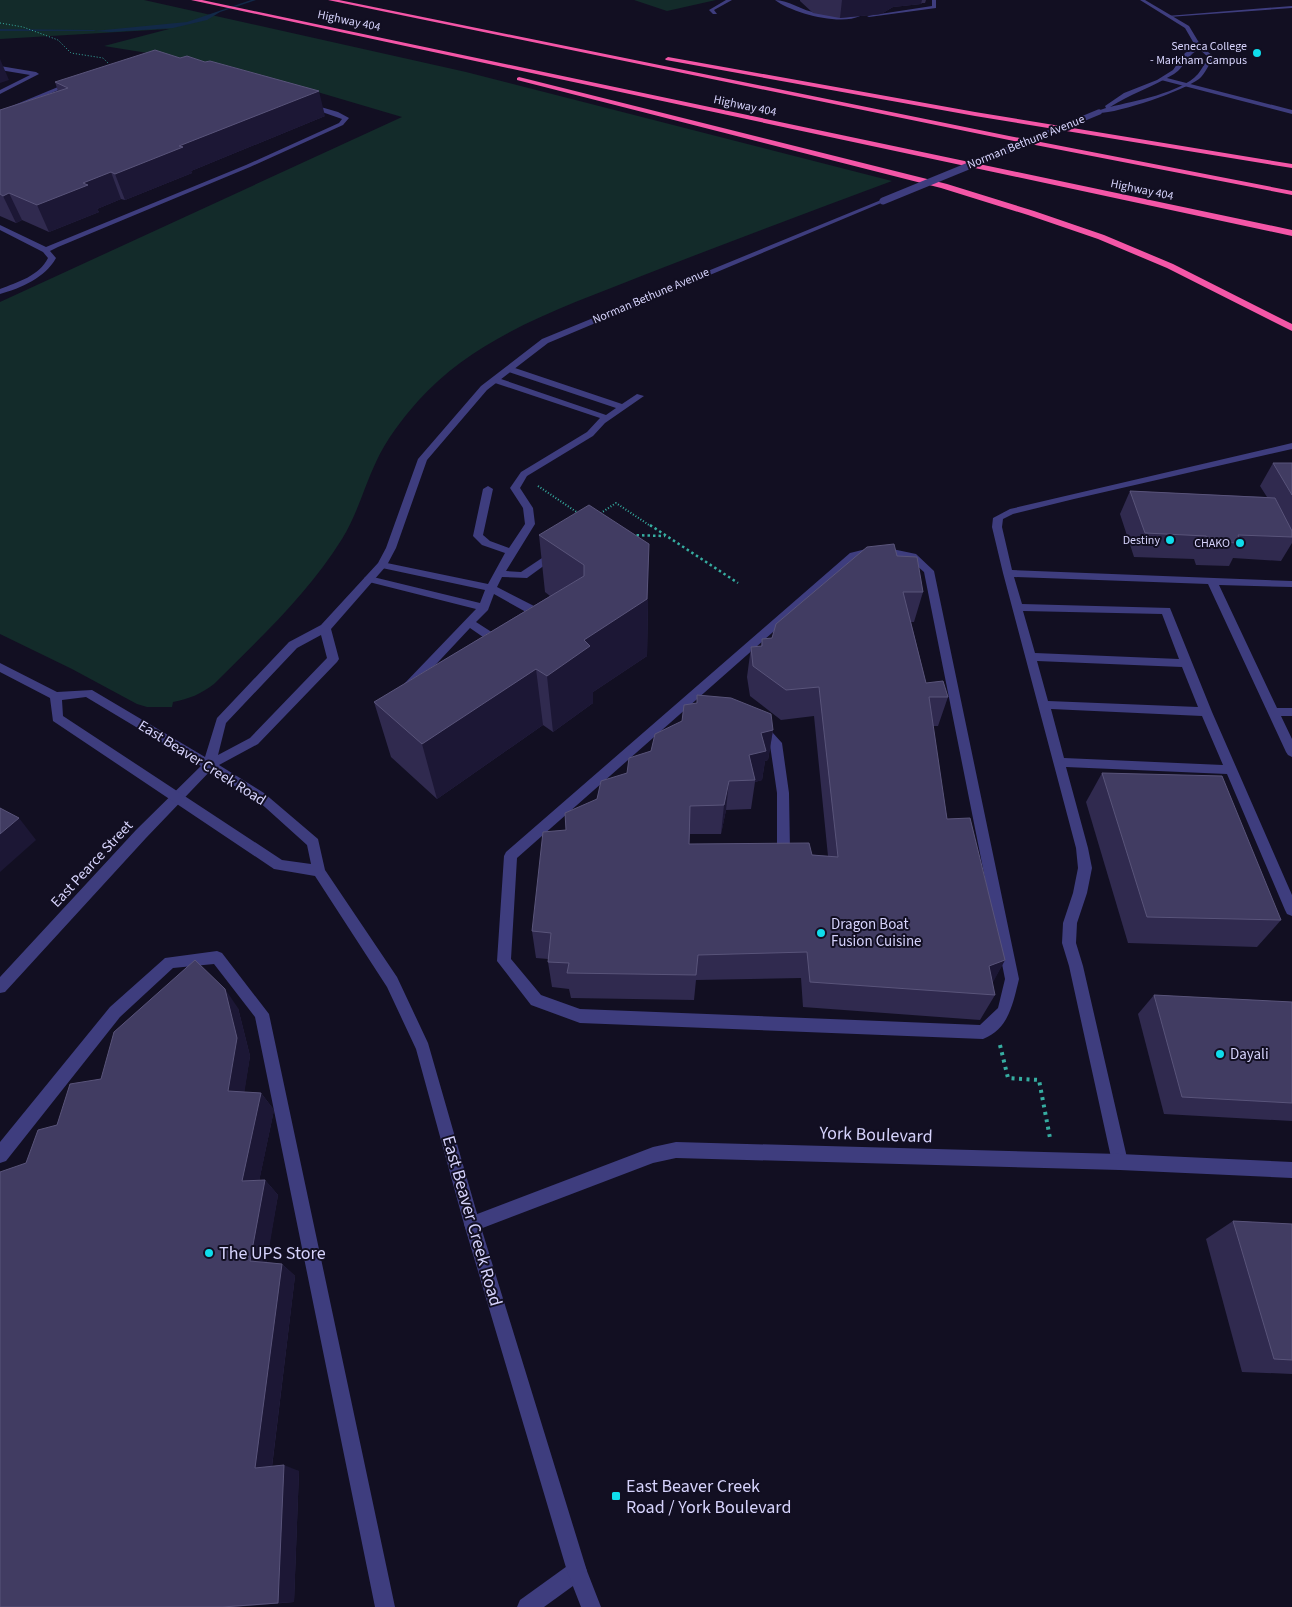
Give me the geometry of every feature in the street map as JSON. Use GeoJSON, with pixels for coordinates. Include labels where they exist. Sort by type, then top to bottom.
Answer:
{"type":"FeatureCollection","features":[{"type":"Feature","properties":{"kind":"highway","name":"Highway 404"},"geometry":{"type":"LineString","coordinates":[[194,0],[1292,233]]}},
{"type":"Feature","properties":{"kind":"highway","name":"Highway 404"},"geometry":{"type":"LineString","coordinates":[[331,0],[1009,138],[1292,193]]}},
{"type":"Feature","properties":{"kind":"highway"},"geometry":{"type":"LineString","coordinates":[[400,15],[623,52]]}},
{"type":"Feature","properties":{"kind":"highway"},"geometry":{"type":"LineString","coordinates":[[432,50],[464,66],[492,72]]}},
{"type":"Feature","properties":{"kind":"highway"},"geometry":{"type":"LineString","coordinates":[[662,58],[975,114],[1292,166]]}},
{"type":"Feature","properties":{"kind":"highway"},"geometry":{"type":"LineString","coordinates":[[510,76],[934,184],[1031,213],[1100,237],[1170,266],[1292,328]]}},
{"type":"Feature","properties":{"kind":"highway"},"geometry":{"type":"LineString","coordinates":[[975,114],[1263,170]]}},
{"type":"Feature","properties":{"kind":"street"},"geometry":{"type":"LineString","coordinates":[[715,13],[711,10],[730,0]]}},
{"type":"Feature","properties":{"kind":"street"},"geometry":{"type":"LineString","coordinates":[[777,0],[802,12],[835,19],[858,16]]}},
{"type":"Feature","properties":{"kind":"street"},"geometry":{"type":"LineString","coordinates":[[869,16],[934,7],[934,0]]}},
{"type":"Feature","properties":{"kind":"street","name":"Norman Bethune Avenue"},"geometry":{"type":"LineString","coordinates":[[209,765],[221,721],[293,645],[325,628],[382,565],[391,548],[423,459],[484,388],[545,341],[1099,112],[1145,100],[1199,76],[1210,57],[1199,47],[1187,27],[1142,0]]}},
{"type":"Feature","properties":{"kind":"street"},"geometry":{"type":"LineString","coordinates":[[1169,16],[1292,7]]}},
{"type":"Feature","properties":{"kind":"street","name":"Norman Bethune Avenue"},"geometry":{"type":"LineString","coordinates":[[1099,112],[1126,94],[1163,79],[1175,71],[1187,54],[1199,47]]}},
{"type":"Feature","properties":{"kind":"street"},"geometry":{"type":"LineString","coordinates":[[0,113],[112,67]]}},
{"type":"Feature","properties":{"kind":"street"},"geometry":{"type":"LineString","coordinates":[[0,68],[36,74],[0,92]]}},
{"type":"Feature","properties":{"kind":"street"},"geometry":{"type":"LineString","coordinates":[[1163,79],[1292,112]]}},
{"type":"Feature","properties":{"kind":"street"},"geometry":{"type":"LineString","coordinates":[[46,250],[70,238],[256,163],[341,124],[346,118],[336,112],[298,103]]}},
{"type":"Feature","properties":{"kind":"street"},"geometry":{"type":"LineString","coordinates":[[0,227],[46,250],[52,258],[49,266],[38,274],[0,292]]}},
{"type":"Feature","properties":{"kind":"street"},"geometry":{"type":"LineString","coordinates":[[510,369],[623,407]]}},
{"type":"Feature","properties":{"kind":"street"},"geometry":{"type":"LineString","coordinates":[[495,380],[607,418]]}},
{"type":"Feature","properties":{"kind":"street"},"geometry":{"type":"LineString","coordinates":[[399,697],[484,607],[511,552],[530,524],[528,508],[515,488],[524,474],[590,434],[607,418],[640,396]]}},
{"type":"Feature","properties":{"kind":"street"},"geometry":{"type":"LineString","coordinates":[[1120,1162],[1076,966],[1069,943],[1070,923],[1080,893],[1085,868],[1082,848],[996,527],[998,518],[1010,512],[1292,446]]}},
{"type":"Feature","properties":{"kind":"street"},"geometry":{"type":"LineString","coordinates":[[488,489],[478,536],[486,543],[511,552]]}},
{"type":"Feature","properties":{"kind":"street"},"geometry":{"type":"LineString","coordinates":[[878,549],[912,556],[929,571],[1012,978],[1004,1012],[994,1020],[983,1032],[580,1016],[536,1000],[504,961],[511,856],[702,694],[854,555],[878,549]]}},
{"type":"Feature","properties":{"kind":"street"},"geometry":{"type":"LineString","coordinates":[[499,574],[523,576],[562,550]]}},
{"type":"Feature","properties":{"kind":"street"},"geometry":{"type":"LineString","coordinates":[[382,565],[492,588],[530,609],[542,625],[536,636]]}},
{"type":"Feature","properties":{"kind":"street"},"geometry":{"type":"LineString","coordinates":[[1008,573],[1292,584]]}},
{"type":"Feature","properties":{"kind":"street"},"geometry":{"type":"LineString","coordinates":[[369,578],[484,607]]}},
{"type":"Feature","properties":{"kind":"street"},"geometry":{"type":"LineString","coordinates":[[1212,581],[1292,752]]}},
{"type":"Feature","properties":{"kind":"street"},"geometry":{"type":"LineString","coordinates":[[1018,607],[1166,611],[1206,712],[1292,910]]}},
{"type":"Feature","properties":{"kind":"street"},"geometry":{"type":"LineString","coordinates":[[468,622],[503,645],[512,645]]}},
{"type":"Feature","properties":{"kind":"street"},"geometry":{"type":"LineString","coordinates":[[209,765],[254,741],[333,659],[325,628]]}},
{"type":"Feature","properties":{"kind":"street"},"geometry":{"type":"LineString","coordinates":[[1031,657],[1186,662]]}},
{"type":"Feature","properties":{"kind":"street"},"geometry":{"type":"LineString","coordinates":[[0,667],[56,696],[57,718],[279,865],[319,872]]}},
{"type":"Feature","properties":{"kind":"street","name":"East Beaver Creek Road"},"geometry":{"type":"LineString","coordinates":[[56,696],[88,693],[260,796],[313,843],[319,872],[392,982],[423,1048],[472,1224],[587,1601]]}},
{"type":"Feature","properties":{"kind":"street"},"geometry":{"type":"LineString","coordinates":[[1044,705],[1206,712]]}},
{"type":"Feature","properties":{"kind":"street"},"geometry":{"type":"LineString","coordinates":[[1273,712],[1292,712]]}},
{"type":"Feature","properties":{"kind":"street"},"geometry":{"type":"LineString","coordinates":[[747,718],[763,727],[776,743],[783,793],[784,851],[765,851]]}},
{"type":"Feature","properties":{"kind":"street"},"geometry":{"type":"LineString","coordinates":[[1059,762],[1232,770]]}},
{"type":"Feature","properties":{"kind":"street","name":"East Pearce Street"},"geometry":{"type":"LineString","coordinates":[[0,987],[209,765]]}},
{"type":"Feature","properties":{"kind":"street"},"geometry":{"type":"LineString","coordinates":[[0,1155],[115,1012],[170,962],[217,957],[262,1014],[385,1607]]}},
{"type":"Feature","properties":{"kind":"street","name":"York Boulevard"},"geometry":{"type":"LineString","coordinates":[[472,1224],[653,1155],[676,1150],[1120,1162],[1292,1170]]}},
{"type":"Feature","properties":{"kind":"street"},"geometry":{"type":"LineString","coordinates":[[527,1607],[577,1571]]}},
{"type":"Feature","properties":{"kind":"path"},"geometry":{"type":"LineString","coordinates":[[0,23],[23,27],[58,40],[70,53],[103,58],[112,67]]}},
{"type":"Feature","properties":{"kind":"path"},"geometry":{"type":"LineString","coordinates":[[520,481],[537,485],[582,516]]}},
{"type":"Feature","properties":{"kind":"path"},"geometry":{"type":"LineString","coordinates":[[596,516],[616,504],[738,583]]}},
{"type":"Feature","properties":{"kind":"path"},"geometry":{"type":"LineString","coordinates":[[628,534],[666,536]]}},
{"type":"Feature","properties":{"kind":"path"},"geometry":{"type":"LineString","coordinates":[[994,1020],[1008,1078],[1039,1080],[1054,1160]]}},
{"type":"Feature","properties":{"kind":"green space"},"geometry":{"type":"Polygon","coordinates":[[[0,0],[144,0],[466,72],[892,181],[583,299],[523,325],[467,358],[441,378],[418,401],[395,430],[376,462],[342,539],[314,579],[282,615],[209,688],[195,696],[173,702],[172,707],[147,707],[137,704],[72,669],[0,634],[0,302],[402,117],[229,66],[104,46],[169,29],[0,39],[0,0]]]}},
{"type":"Feature","properties":{"kind":"green space"},"geometry":{"type":"Polygon","coordinates":[[[634,0],[716,0],[667,11],[634,0]]]}},
{"type":"Feature","properties":{"kind":"water"},"geometry":{"type":"Polygon","coordinates":[[[251,0],[256,0],[220,12],[207,20],[173,28],[111,32],[94,31],[187,22],[251,0]]]}},
{"type":"Feature","properties":{"kind":"building"},"geometry":{"type":"Polygon","coordinates":[[[155,50],[180,58],[187,56],[205,62],[210,61],[319,91],[179,146],[183,147],[115,174],[111,172],[83,183],[88,185],[37,205],[9,193],[3,196],[0,194],[0,110],[68,88],[55,82],[155,50]]]}},
{"type":"Feature","properties":{"kind":"building"},"geometry":{"type":"Polygon","coordinates":[[[1273,463],[1292,463],[1292,495],[1273,463]]]}},
{"type":"Feature","properties":{"kind":"building"},"geometry":{"type":"Polygon","coordinates":[[[1130,491],[1275,498],[1292,531],[1292,537],[1238,535],[1242,543],[1209,542],[1206,536],[1145,533],[1130,491]]]}},
{"type":"Feature","properties":{"kind":"building"},"geometry":{"type":"Polygon","coordinates":[[[589,505],[649,544],[647,599],[584,640],[590,646],[547,676],[536,669],[422,744],[374,702],[584,576],[584,565],[539,535],[589,505]]]}},
{"type":"Feature","properties":{"kind":"building"},"geometry":{"type":"Polygon","coordinates":[[[894,544],[897,556],[917,557],[923,592],[903,592],[926,683],[943,681],[948,697],[929,697],[947,819],[970,818],[1005,960],[989,966],[995,995],[810,982],[807,952],[698,955],[696,975],[567,973],[569,963],[548,962],[551,933],[532,931],[543,832],[566,830],[565,813],[597,799],[601,781],[627,773],[629,758],[651,751],[655,734],[682,721],[684,705],[697,703],[697,695],[731,698],[771,714],[773,730],[761,733],[766,751],[749,755],[755,780],[729,781],[724,805],[690,806],[689,844],[809,843],[812,855],[838,857],[819,687],[786,690],[753,666],[751,647],[762,646],[762,639],[772,638],[776,624],[867,547],[894,544]]]}},
{"type":"Feature","properties":{"kind":"building"},"geometry":{"type":"Polygon","coordinates":[[[1102,773],[1222,776],[1281,920],[1147,917],[1102,773]]]}},
{"type":"Feature","properties":{"kind":"building"},"geometry":{"type":"Polygon","coordinates":[[[0,808],[19,818],[0,834],[0,808]]]}},
{"type":"Feature","properties":{"kind":"building"},"geometry":{"type":"Polygon","coordinates":[[[195,960],[225,989],[237,1038],[228,1091],[261,1093],[242,1181],[265,1180],[250,1261],[282,1264],[255,1468],[284,1465],[278,1603],[222,1607],[0,1607],[0,1172],[26,1163],[38,1130],[57,1125],[70,1084],[101,1079],[114,1032],[195,960]]]}},
{"type":"Feature","properties":{"kind":"building","name":"Dayali"},"geometry":{"type":"Polygon","coordinates":[[[1154,995],[1292,1002],[1292,1103],[1182,1097],[1154,995]]]}},
{"type":"Feature","properties":{"kind":"building"},"geometry":{"type":"Polygon","coordinates":[[[1233,1221],[1292,1224],[1292,1360],[1274,1359],[1233,1221]]]}},
{"type":"Feature","properties":{"kind":"waterway"},"geometry":{"type":"LineString","coordinates":[[0,30],[94,31]]}},
{"type":"Feature","properties":{"kind":"place","name":"Seneca College - Markham Campus"},"geometry":{"type":"Point","coordinates":[1257,53]}},
{"type":"Feature","properties":{"kind":"place","name":"Destiny"},"geometry":{"type":"Point","coordinates":[1170,540]}},
{"type":"Feature","properties":{"kind":"place","name":"CHAKO"},"geometry":{"type":"Point","coordinates":[1240,543]}},
{"type":"Feature","properties":{"kind":"place","name":"Dragon Boat Fusion Cuisine"},"geometry":{"type":"Point","coordinates":[821,933]}},
{"type":"Feature","properties":{"kind":"place","name":"Dayali"},"geometry":{"type":"Point","coordinates":[1220,1054]}},
{"type":"Feature","properties":{"kind":"place","name":"The UPS Store"},"geometry":{"type":"Point","coordinates":[209,1253]}},
{"type":"Feature","properties":{"kind":"place","name":"East Beaver Creek Road / York Boulevard"},"geometry":{"type":"Point","coordinates":[616,1496]}}]}
